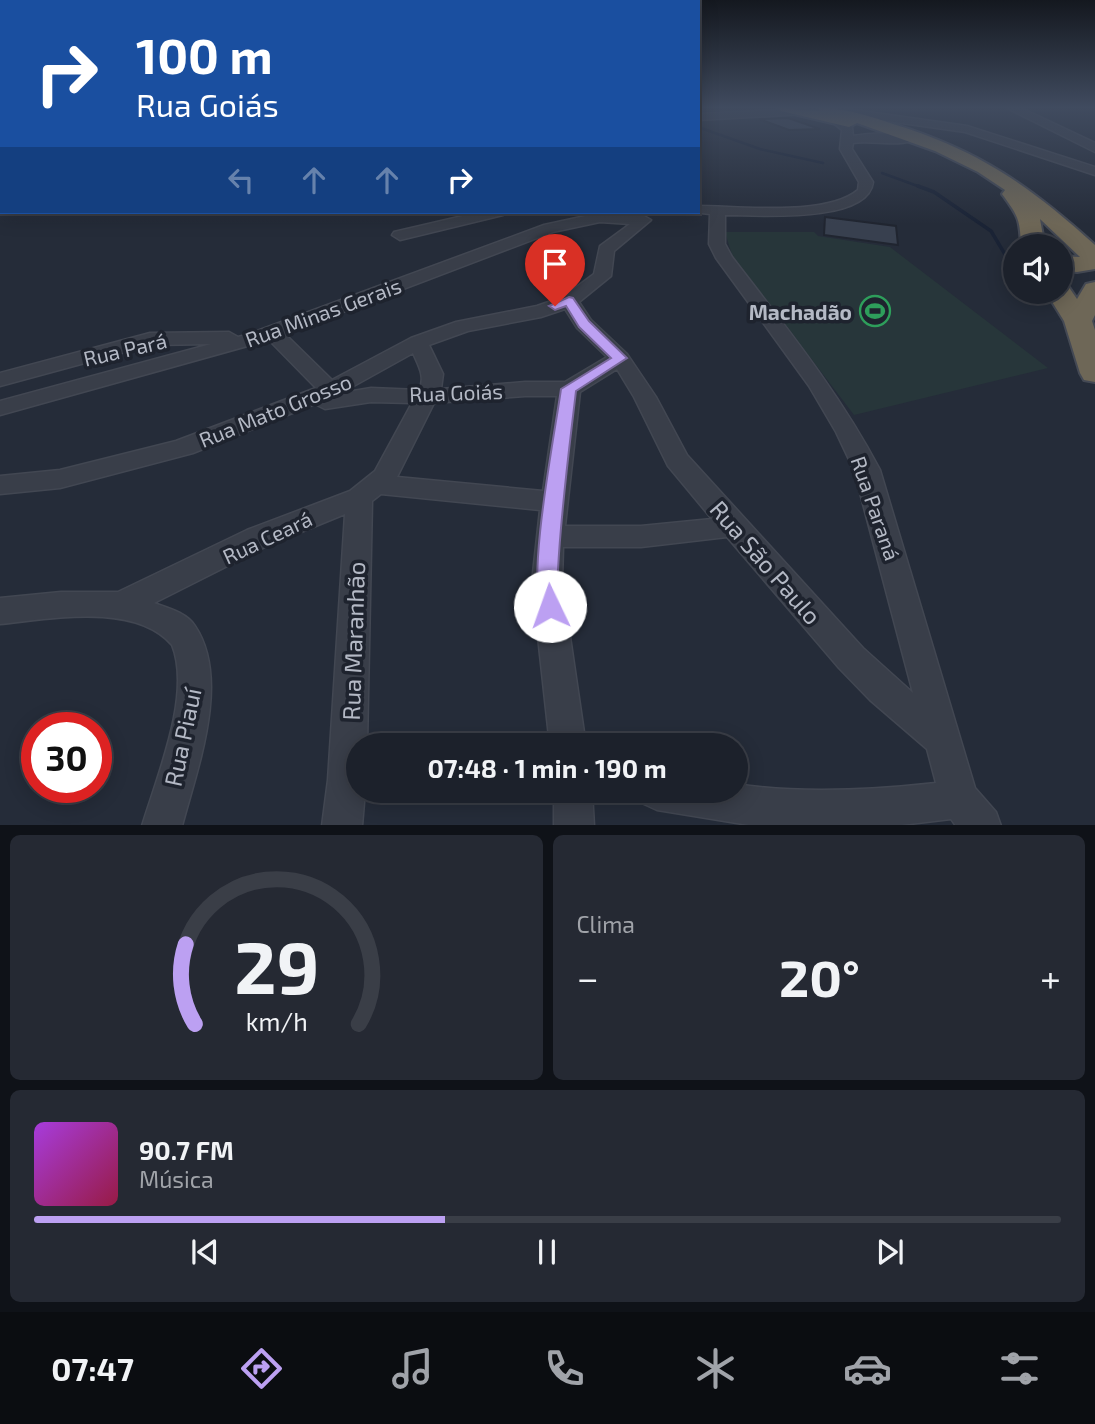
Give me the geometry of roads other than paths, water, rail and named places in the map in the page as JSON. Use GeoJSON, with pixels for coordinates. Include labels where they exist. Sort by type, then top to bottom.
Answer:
{"type":"FeatureCollection","features":[{"type":"Feature","properties":{"kind":"highway"},"geometry":{"type":"LineString","coordinates":[[933,146],[971,167],[1016,197],[1027,208],[1031,218],[1032,234]]}},
{"type":"Feature","properties":{"kind":"highway"},"geometry":{"type":"LineString","coordinates":[[941,146],[1004,180],[1037,205],[1095,260]]}},
{"type":"Feature","properties":{"kind":"highway"},"geometry":{"type":"LineString","coordinates":[[1073,265],[1095,260]]}},
{"type":"Feature","properties":{"kind":"highway"},"geometry":{"type":"LineString","coordinates":[[1078,321],[1095,290]]}},
{"type":"Feature","properties":{"kind":"highway"},"geometry":{"type":"LineString","coordinates":[[1067,304],[1078,321],[1095,373]]}},
{"type":"Feature","properties":{"kind":"street"},"geometry":{"type":"LineString","coordinates":[[705,206],[820,209],[844,205],[864,192],[866,181],[846,146]]}},
{"type":"Feature","properties":{"kind":"street"},"geometry":{"type":"LineString","coordinates":[[1023,146],[1095,171]]}},
{"type":"Feature","properties":{"kind":"street","name":"Rua Paraná"},"geometry":{"type":"LineString","coordinates":[[705,206],[724,258],[819,385],[848,432],[867,470],[944,740],[970,812]]}},
{"type":"Feature","properties":{"kind":"street"},"geometry":{"type":"LineString","coordinates":[[400,235],[489,214]]}},
{"type":"Feature","properties":{"kind":"street","name":"Rua Minas Gerais"},"geometry":{"type":"LineString","coordinates":[[0,408],[262,335],[549,228],[596,217],[624,214]]}},
{"type":"Feature","properties":{"kind":"street","name":"Rua Mato Grosso"},"geometry":{"type":"LineString","coordinates":[[0,485],[60,479],[184,447],[330,390],[418,342],[483,321],[541,311],[569,301],[602,276],[606,249],[645,220],[596,217]]}},
{"type":"Feature","properties":{"kind":"street"},"geometry":{"type":"LineString","coordinates":[[566,733],[547,582],[550,536],[569,389],[620,358],[584,324],[569,301]]}},
{"type":"Feature","properties":{"kind":"street"},"geometry":{"type":"LineString","coordinates":[[541,311],[584,324]]}},
{"type":"Feature","properties":{"kind":"street"},"geometry":{"type":"LineString","coordinates":[[262,335],[330,390]]}},
{"type":"Feature","properties":{"kind":"street","name":"Rua Pará"},"geometry":{"type":"LineString","coordinates":[[0,380],[150,339],[262,335]]}},
{"type":"Feature","properties":{"kind":"street"},"geometry":{"type":"LineString","coordinates":[[368,491],[389,468],[433,384],[432,374],[418,342]]}},
{"type":"Feature","properties":{"kind":"street","name":"Rua São Paulo"},"geometry":{"type":"LineString","coordinates":[[620,358],[645,397],[677,460],[851,658],[882,689],[944,740]]}},
{"type":"Feature","properties":{"kind":"street","name":"Rua Goiás"},"geometry":{"type":"LineString","coordinates":[[284,409],[353,396],[426,397],[512,389],[569,389]]}},
{"type":"Feature","properties":{"kind":"street"},"geometry":{"type":"LineString","coordinates":[[368,491],[555,502]]}},
{"type":"Feature","properties":{"kind":"street","name":"Rua Ceará"},"geometry":{"type":"LineString","coordinates":[[0,611],[61,605],[121,606],[257,538],[368,491]]}},
{"type":"Feature","properties":{"kind":"street","name":"Rua Maranhão"},"geometry":{"type":"LineString","coordinates":[[342,825],[368,491]]}},
{"type":"Feature","properties":{"kind":"street"},"geometry":{"type":"LineString","coordinates":[[550,536],[643,538],[733,526]]}},
{"type":"Feature","properties":{"kind":"street","name":"Rua Piauí"},"geometry":{"type":"LineString","coordinates":[[121,606],[168,623],[183,635],[191,650],[195,670],[190,722],[162,825]]}},
{"type":"Feature","properties":{"kind":"street"},"geometry":{"type":"LineString","coordinates":[[573,803],[574,825]]}},
{"type":"Feature","properties":{"kind":"street"},"geometry":{"type":"LineString","coordinates":[[711,803],[770,816],[901,806],[970,812]]}},
{"type":"Feature","properties":{"kind":"waterway"},"geometry":{"type":"LineString","coordinates":[[753,146],[823,163]]}},
{"type":"Feature","properties":{"kind":"waterway"},"geometry":{"type":"LineString","coordinates":[[882,173],[923,188]]}},
{"type":"Feature","properties":{"kind":"waterway"},"geometry":{"type":"LineString","coordinates":[[918,186],[934,192],[991,231],[1003,251]]}},
{"type":"Feature","properties":{"kind":"place","name":"Machadão"},"geometry":{"type":"Point","coordinates":[875,311]}}]}
